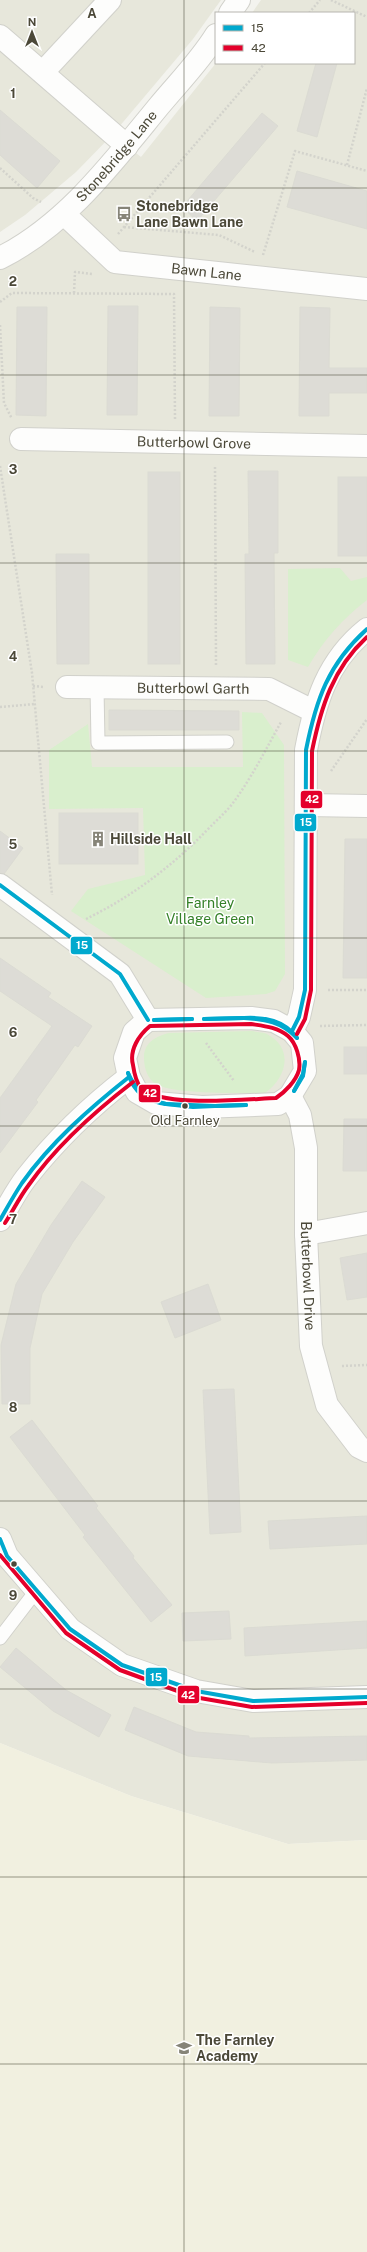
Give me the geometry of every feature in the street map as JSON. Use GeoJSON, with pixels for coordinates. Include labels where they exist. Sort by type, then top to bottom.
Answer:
{"type":"FeatureCollection","features":[{"type":"Feature","properties":{"kind":"street"},"geometry":{"type":"LineString","coordinates":[[43,72],[110,0]]}},
{"type":"Feature","properties":{"kind":"street"},"geometry":{"type":"LineString","coordinates":[[231,12],[239,0]]}},
{"type":"Feature","properties":{"kind":"street"},"geometry":{"type":"LineString","coordinates":[[0,36],[127,146]]}},
{"type":"Feature","properties":{"kind":"street","name":"Stonebridge Lane"},"geometry":{"type":"LineString","coordinates":[[0,258],[11,253],[64,214],[127,146],[215,36]]}},
{"type":"Feature","properties":{"kind":"street","name":"Bawn Lane"},"geometry":{"type":"LineString","coordinates":[[64,214],[115,262],[367,288]]}},
{"type":"Feature","properties":{"kind":"street","name":"Butterbowl Grove"},"geometry":{"type":"LineString","coordinates":[[21,439],[367,446]]}},
{"type":"Feature","properties":{"kind":"street"},"geometry":{"type":"LineString","coordinates":[[294,1029],[305,990],[307,805],[306,750],[313,711],[331,668],[354,639],[367,629]]}},
{"type":"Feature","properties":{"kind":"street","name":"Butterbowl Garth"},"geometry":{"type":"LineString","coordinates":[[67,687],[269,689],[313,711]]}},
{"type":"Feature","properties":{"kind":"street"},"geometry":{"type":"LineString","coordinates":[[307,805],[367,806]]}},
{"type":"Feature","properties":{"kind":"street"},"geometry":{"type":"LineString","coordinates":[[0,885],[120,974],[148,1020]]}},
{"type":"Feature","properties":{"kind":"street"},"geometry":{"type":"LineString","coordinates":[[252,1018],[274,1021],[294,1029],[302,1043],[305,1071],[290,1096],[278,1104],[202,1107],[156,1103],[137,1092],[129,1077],[125,1058],[134,1032],[148,1020],[252,1018]]}},
{"type":"Feature","properties":{"kind":"street"},"geometry":{"type":"LineString","coordinates":[[3,1211],[26,1179],[67,1133],[108,1093],[129,1077]]}},
{"type":"Feature","properties":{"kind":"street","name":"Butterbowl Drive"},"geometry":{"type":"LineString","coordinates":[[290,1096],[300,1115],[304,1137],[306,1234],[311,1346],[327,1405],[363,1449]]}},
{"type":"Feature","properties":{"kind":"street"},"geometry":{"type":"LineString","coordinates":[[306,1234],[367,1224]]}},
{"type":"Feature","properties":{"kind":"street"},"geometry":{"type":"LineString","coordinates":[[0,1539],[7,1556],[70,1630],[122,1665],[196,1691],[253,1701],[367,1697]]}},
{"type":"Feature","properties":{"kind":"lane"},"geometry":{"type":"LineString","coordinates":[[97,687],[98,743],[227,742]]}},
{"type":"Feature","properties":{"kind":"lane"},"geometry":{"type":"LineString","coordinates":[[0,1638],[36,1591]]}},
{"type":"Feature","properties":{"kind":"path"},"geometry":{"type":"LineString","coordinates":[[309,12],[320,0]]}},
{"type":"Feature","properties":{"kind":"path"},"geometry":{"type":"LineString","coordinates":[[331,0],[367,17]]}},
{"type":"Feature","properties":{"kind":"path"},"geometry":{"type":"LineString","coordinates":[[103,251],[264,64]]}},
{"type":"Feature","properties":{"kind":"path"},"geometry":{"type":"LineString","coordinates":[[347,165],[367,88]]}},
{"type":"Feature","properties":{"kind":"path"},"geometry":{"type":"LineString","coordinates":[[263,255],[295,152],[367,171]]}},
{"type":"Feature","properties":{"kind":"path"},"geometry":{"type":"LineString","coordinates":[[0,168],[34,198]]}},
{"type":"Feature","properties":{"kind":"path"},"geometry":{"type":"LineString","coordinates":[[124,227],[219,235],[270,258]]}},
{"type":"Feature","properties":{"kind":"path"},"geometry":{"type":"LineString","coordinates":[[74,293],[75,272],[96,274]]}},
{"type":"Feature","properties":{"kind":"path"},"geometry":{"type":"LineString","coordinates":[[0,302],[12,293],[174,294],[175,442]]}},
{"type":"Feature","properties":{"kind":"path"},"geometry":{"type":"LineString","coordinates":[[0,325],[4,403],[21,439]]}},
{"type":"Feature","properties":{"kind":"path"},"geometry":{"type":"LineString","coordinates":[[214,443],[216,688]]}},
{"type":"Feature","properties":{"kind":"path"},"geometry":{"type":"LineString","coordinates":[[0,466],[18,576],[35,704],[56,926],[111,907],[150,881],[195,843],[233,804],[262,759],[292,701]]}},
{"type":"Feature","properties":{"kind":"path"},"geometry":{"type":"LineString","coordinates":[[0,707],[35,704]]}},
{"type":"Feature","properties":{"kind":"path"},"geometry":{"type":"LineString","coordinates":[[328,774],[367,719]]}},
{"type":"Feature","properties":{"kind":"path"},"geometry":{"type":"LineString","coordinates":[[305,990],[367,990]]}},
{"type":"Feature","properties":{"kind":"path"},"geometry":{"type":"LineString","coordinates":[[188,1019],[251,1105]]}},
{"type":"Feature","properties":{"kind":"path"},"geometry":{"type":"LineString","coordinates":[[294,1029],[367,1026]]}},
{"type":"Feature","properties":{"kind":"shaded area"},"geometry":{"type":"Polygon","coordinates":[[[0,0],[221,0],[193,39],[113,134],[76,172],[25,215],[0,232],[0,0]]]}},
{"type":"Feature","properties":{"kind":"shaded area"},"geometry":{"type":"Polygon","coordinates":[[[261,0],[367,0],[367,1840],[288,1844],[131,1796],[0,1743],[0,258],[127,146],[141,157],[215,64],[355,64],[355,12],[253,12],[261,0]]]}},
{"type":"Feature","properties":{"kind":"shaded area","name":"The Farnley Academy"},"geometry":{"type":"Polygon","coordinates":[[[0,1743],[131,1796],[288,1844],[367,1840],[367,2252],[0,2252],[0,1743]]]}},
{"type":"Feature","properties":{"kind":"green space"},"geometry":{"type":"Polygon","coordinates":[[[340,568],[351,581],[367,577],[367,600],[334,630],[308,667],[288,660],[288,569],[340,568]]]}},
{"type":"Feature","properties":{"kind":"green space","name":"Farnley Village Green"},"geometry":{"type":"Polygon","coordinates":[[[242,712],[262,713],[284,745],[285,974],[275,991],[266,994],[206,998],[71,911],[88,889],[145,875],[143,808],[49,809],[49,750],[88,724],[92,767],[243,767],[242,712]]]}},
{"type":"Feature","properties":{"kind":"green space"},"geometry":{"type":"Polygon","coordinates":[[[252,1031],[265,1033],[276,1040],[284,1055],[284,1064],[278,1080],[265,1093],[224,1093],[173,1089],[153,1082],[147,1073],[144,1064],[146,1047],[152,1040],[160,1036],[169,1033],[252,1031]]]}},
{"type":"Feature","properties":{"kind":"building"},"geometry":{"type":"Polygon","coordinates":[[[316,64],[337,64],[317,137],[297,131],[316,64]]]}},
{"type":"Feature","properties":{"kind":"building"},"geometry":{"type":"Polygon","coordinates":[[[0,110],[60,161],[37,188],[0,155],[0,110]]]}},
{"type":"Feature","properties":{"kind":"building"},"geometry":{"type":"Polygon","coordinates":[[[262,113],[278,126],[197,221],[182,207],[262,113]]]}},
{"type":"Feature","properties":{"kind":"building"},"geometry":{"type":"Polygon","coordinates":[[[297,171],[367,191],[367,229],[287,207],[297,171]]]}},
{"type":"Feature","properties":{"kind":"building"},"geometry":{"type":"Polygon","coordinates":[[[108,306],[138,306],[137,415],[107,415],[108,306]]]}},
{"type":"Feature","properties":{"kind":"building"},"geometry":{"type":"Polygon","coordinates":[[[17,307],[47,307],[46,416],[16,415],[17,307]]]}},
{"type":"Feature","properties":{"kind":"building"},"geometry":{"type":"Polygon","coordinates":[[[210,307],[240,308],[239,416],[209,416],[210,307]]]}},
{"type":"Feature","properties":{"kind":"building"},"geometry":{"type":"Polygon","coordinates":[[[300,307],[330,308],[329,368],[367,368],[367,393],[329,393],[329,416],[299,416],[300,307]]]}},
{"type":"Feature","properties":{"kind":"building"},"geometry":{"type":"Polygon","coordinates":[[[248,471],[278,471],[278,553],[274,553],[275,664],[246,664],[245,554],[249,554],[248,471]]]}},
{"type":"Feature","properties":{"kind":"building"},"geometry":{"type":"Polygon","coordinates":[[[148,472],[180,472],[180,664],[148,664],[148,472]]]}},
{"type":"Feature","properties":{"kind":"building"},"geometry":{"type":"Polygon","coordinates":[[[338,477],[367,477],[367,556],[338,556],[338,477]]]}},
{"type":"Feature","properties":{"kind":"building"},"geometry":{"type":"Polygon","coordinates":[[[56,554],[89,554],[89,664],[57,664],[56,554]]]}},
{"type":"Feature","properties":{"kind":"building"},"geometry":{"type":"Polygon","coordinates":[[[109,710],[239,711],[239,730],[109,730],[109,710]]]}},
{"type":"Feature","properties":{"kind":"building","name":"Hillside Hall"},"geometry":{"type":"Polygon","coordinates":[[[59,813],[138,813],[138,864],[59,864],[59,813]]]}},
{"type":"Feature","properties":{"kind":"building"},"geometry":{"type":"Polygon","coordinates":[[[0,831],[23,848],[4,874],[0,873],[0,831]]]}},
{"type":"Feature","properties":{"kind":"building"},"geometry":{"type":"Polygon","coordinates":[[[345,839],[367,839],[367,978],[343,978],[345,839]]]}},
{"type":"Feature","properties":{"kind":"building"},"geometry":{"type":"Polygon","coordinates":[[[0,958],[51,993],[48,997],[92,1026],[78,1047],[75,1045],[36,1100],[38,1102],[0,1153],[0,1098],[52,1026],[0,991],[0,958]]]}},
{"type":"Feature","properties":{"kind":"building"},"geometry":{"type":"Polygon","coordinates":[[[344,1047],[367,1047],[367,1074],[344,1074],[344,1047]]]}},
{"type":"Feature","properties":{"kind":"building"},"geometry":{"type":"Polygon","coordinates":[[[344,1119],[367,1119],[367,1171],[343,1171],[344,1119]]]}},
{"type":"Feature","properties":{"kind":"building"},"geometry":{"type":"Polygon","coordinates":[[[82,1181],[105,1197],[73,1242],[42,1294],[30,1348],[30,1404],[2,1404],[1,1345],[16,1284],[51,1225],[82,1181]]]}},
{"type":"Feature","properties":{"kind":"building"},"geometry":{"type":"Polygon","coordinates":[[[367,1253],[367,1297],[347,1300],[340,1258],[367,1253]]]}},
{"type":"Feature","properties":{"kind":"building"},"geometry":{"type":"Polygon","coordinates":[[[208,1284],[221,1320],[175,1338],[161,1302],[208,1284]]]}},
{"type":"Feature","properties":{"kind":"building"},"geometry":{"type":"Polygon","coordinates":[[[234,1389],[241,1532],[210,1534],[203,1390],[234,1389]]]}},
{"type":"Feature","properties":{"kind":"building"},"geometry":{"type":"Polygon","coordinates":[[[32,1420],[98,1506],[96,1508],[134,1556],[133,1558],[172,1605],[151,1622],[83,1537],[85,1535],[10,1437],[32,1420]]]}},
{"type":"Feature","properties":{"kind":"building"},"geometry":{"type":"Polygon","coordinates":[[[367,1516],[367,1544],[270,1549],[268,1521],[367,1516]]]}},
{"type":"Feature","properties":{"kind":"building"},"geometry":{"type":"Polygon","coordinates":[[[229,1611],[231,1639],[183,1641],[182,1613],[229,1611]]]}},
{"type":"Feature","properties":{"kind":"building"},"geometry":{"type":"Polygon","coordinates":[[[367,1621],[367,1648],[245,1656],[244,1628],[367,1621]]]}},
{"type":"Feature","properties":{"kind":"building"},"geometry":{"type":"Polygon","coordinates":[[[16,1648],[66,1690],[111,1715],[99,1737],[53,1711],[0,1667],[16,1648]]]}},
{"type":"Feature","properties":{"kind":"building"},"geometry":{"type":"Polygon","coordinates":[[[134,1707],[196,1732],[249,1736],[249,1738],[367,1736],[367,1760],[272,1763],[188,1756],[125,1730],[134,1707]]]}},
{"type":"Feature","properties":{"kind":"transit line","name":"15"},"geometry":{"type":"LineString","coordinates":[[292,1031],[299,1017],[305,990],[306,750],[319,699],[333,669],[342,656],[367,629]]}},
{"type":"Feature","properties":{"kind":"transit line","name":"42"},"geometry":{"type":"LineString","coordinates":[[297,1034],[305,1019],[311,990],[312,751],[324,704],[330,689],[345,662],[367,637]]}},
{"type":"Feature","properties":{"kind":"transit line","name":"15"},"geometry":{"type":"LineString","coordinates":[[0,885],[120,974],[148,1020]]}},
{"type":"Feature","properties":{"kind":"transit line","name":"15"},"geometry":{"type":"LineString","coordinates":[[204,1019],[244,1018]]}},
{"type":"Feature","properties":{"kind":"transit line","name":"15"},"geometry":{"type":"LineString","coordinates":[[204,1019],[244,1018]]}},
{"type":"Feature","properties":{"kind":"transit line","name":"15"},"geometry":{"type":"LineString","coordinates":[[244,1018],[273,1022],[285,1028],[297,1038]]}},
{"type":"Feature","properties":{"kind":"transit line","name":"15"},"geometry":{"type":"LineString","coordinates":[[244,1018],[267,1019],[280,1023],[297,1038]]}},
{"type":"Feature","properties":{"kind":"transit line","name":"15"},"geometry":{"type":"LineString","coordinates":[[154,1020],[192,1019]]}},
{"type":"Feature","properties":{"kind":"transit line","name":"15"},"geometry":{"type":"LineString","coordinates":[[154,1020],[192,1019]]}},
{"type":"Feature","properties":{"kind":"transit line","name":"42"},"geometry":{"type":"LineString","coordinates":[[251,1024],[270,1027],[284,1033],[291,1039],[297,1052],[299,1061],[298,1074],[290,1086],[276,1098],[226,1101],[166,1098],[151,1094],[141,1088],[138,1083],[134,1071],[132,1054],[139,1038],[150,1026],[251,1024]]}},
{"type":"Feature","properties":{"kind":"transit line","name":"15"},"geometry":{"type":"LineString","coordinates":[[294,1091],[303,1074],[305,1062]]}},
{"type":"Feature","properties":{"kind":"transit line","name":"15"},"geometry":{"type":"LineString","coordinates":[[294,1091],[303,1076],[305,1062]]}},
{"type":"Feature","properties":{"kind":"transit line","name":"15"},"geometry":{"type":"LineString","coordinates":[[128,1073],[135,1085],[143,1094],[166,1104]]}},
{"type":"Feature","properties":{"kind":"transit line","name":"15"},"geometry":{"type":"LineString","coordinates":[[128,1073],[137,1091],[152,1101],[166,1104]]}},
{"type":"Feature","properties":{"kind":"transit line","name":"15"},"geometry":{"type":"LineString","coordinates":[[0,1220],[22,1183],[45,1154],[86,1113],[129,1077]]}},
{"type":"Feature","properties":{"kind":"transit line","name":"42"},"geometry":{"type":"LineString","coordinates":[[5,1223],[39,1171],[63,1143],[104,1105],[133,1082]]}},
{"type":"Feature","properties":{"kind":"transit line","name":"15"},"geometry":{"type":"LineString","coordinates":[[166,1104],[215,1106]]}},
{"type":"Feature","properties":{"kind":"transit line","name":"15"},"geometry":{"type":"LineString","coordinates":[[166,1104],[193,1107],[215,1106]]}},
{"type":"Feature","properties":{"kind":"transit line","name":"15"},"geometry":{"type":"LineString","coordinates":[[215,1106],[246,1105]]}},
{"type":"Feature","properties":{"kind":"transit line","name":"15"},"geometry":{"type":"LineString","coordinates":[[215,1106],[246,1105]]}},
{"type":"Feature","properties":{"kind":"transit line","name":"15"},"geometry":{"type":"LineString","coordinates":[[0,1539],[7,1556],[70,1629],[122,1665],[196,1691],[253,1701],[367,1697]]}},
{"type":"Feature","properties":{"kind":"transit line","name":"42"},"geometry":{"type":"LineString","coordinates":[[0,1555],[66,1633],[120,1670],[194,1697],[252,1707],[367,1703]]}},
{"type":"Feature","properties":{"kind":"place","name":"Stonebridge Lane Bawn Lane"},"geometry":{"type":"Point","coordinates":[124,214]}},
{"type":"Feature","properties":{"kind":"place","name":"Hillside Hall"},"geometry":{"type":"Point","coordinates":[98,839]}},
{"type":"Feature","properties":{"kind":"place","name":"Old Farnley"},"geometry":{"type":"Point","coordinates":[185,1106]}},
{"type":"Feature","properties":{"kind":"place","name":"The Farnley Academy"},"geometry":{"type":"Point","coordinates":[184,2048]}}]}
